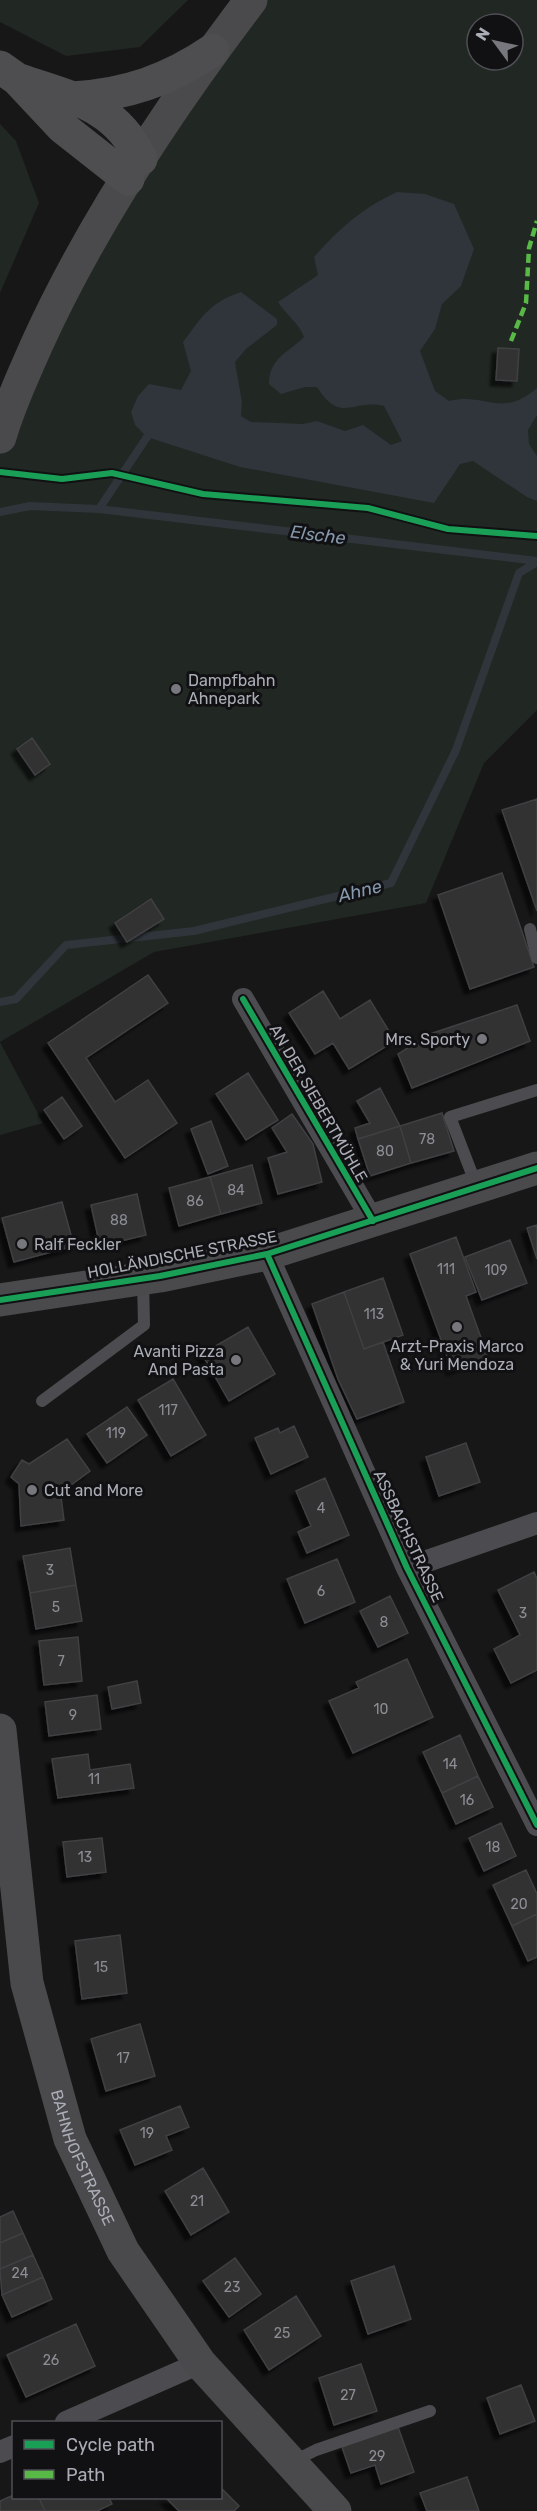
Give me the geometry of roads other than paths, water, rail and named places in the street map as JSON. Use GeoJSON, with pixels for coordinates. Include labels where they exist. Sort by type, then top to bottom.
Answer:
{"type":"FeatureCollection","features":[{"type":"Feature","properties":{"kind":"highway"},"geometry":{"type":"LineString","coordinates":[[72,98],[119,93],[142,87],[183,69],[213,50]]}},
{"type":"Feature","properties":{"kind":"highway"},"geometry":{"type":"LineString","coordinates":[[9,73],[89,104],[119,124],[134,169]]}},
{"type":"Feature","properties":{"kind":"highway"},"geometry":{"type":"LineString","coordinates":[[9,73],[62,127],[134,169]]}},
{"type":"Feature","properties":{"kind":"main road"},"geometry":{"type":"LineString","coordinates":[[1,434],[53,309],[86,247],[134,169],[213,50],[251,0]]}},
{"type":"Feature","properties":{"kind":"main road","name":"HOLLÄNDISCHE STRASSE"},"geometry":{"type":"LineString","coordinates":[[0,1299],[143,1279],[267,1254],[537,1168]]}},
{"type":"Feature","properties":{"kind":"main road","name":"BAHNHOFSTRASSE"},"geometry":{"type":"LineString","coordinates":[[0,1730],[27,1983],[70,2139],[123,2251],[200,2363],[334,2511]]}},
{"type":"Feature","properties":{"kind":"street","name":"AN DER SIEBERTMÜHLE"},"geometry":{"type":"LineString","coordinates":[[243,999],[373,1221]]}},
{"type":"Feature","properties":{"kind":"street","name":"ASSBACHSTRASSE"},"geometry":{"type":"LineString","coordinates":[[267,1254],[407,1569],[537,1825]]}},
{"type":"Feature","properties":{"kind":"street"},"geometry":{"type":"LineString","coordinates":[[407,1569],[537,1523]]}},
{"type":"Feature","properties":{"kind":"street"},"geometry":{"type":"LineString","coordinates":[[68,2421],[200,2363]]}},
{"type":"Feature","properties":{"kind":"lane"},"geometry":{"type":"LineString","coordinates":[[530,928],[537,958]]}},
{"type":"Feature","properties":{"kind":"lane"},"geometry":{"type":"LineString","coordinates":[[477,1187],[450,1117],[537,1090]]}},
{"type":"Feature","properties":{"kind":"lane"},"geometry":{"type":"LineString","coordinates":[[42,1401],[144,1325],[143,1279]]}},
{"type":"Feature","properties":{"kind":"lane"},"geometry":{"type":"LineString","coordinates":[[291,2463],[316,2450],[430,2410]]}},
{"type":"Feature","properties":{"kind":"waterway","name":"Elsche"},"geometry":{"type":"LineString","coordinates":[[0,512],[30,506],[99,509],[147,437]]}},
{"type":"Feature","properties":{"kind":"waterway","name":"Elsche"},"geometry":{"type":"LineString","coordinates":[[99,509],[537,561]]}},
{"type":"Feature","properties":{"kind":"waterway","name":"Ahne"},"geometry":{"type":"LineString","coordinates":[[0,1002],[16,999],[66,945],[194,931],[391,883],[456,750],[519,573],[537,562]]}},
{"type":"Feature","properties":{"kind":"place","name":"Dampfbahn Ahnepark"},"geometry":{"type":"Point","coordinates":[176,689]}},
{"type":"Feature","properties":{"kind":"place","name":"Mrs. Sporty"},"geometry":{"type":"Point","coordinates":[482,1039]}},
{"type":"Feature","properties":{"kind":"place","name":"Ralf Feckler"},"geometry":{"type":"Point","coordinates":[22,1244]}},
{"type":"Feature","properties":{"kind":"place","name":"Arzt-Praxis Marco & Yuri Mendoza"},"geometry":{"type":"Point","coordinates":[457,1327]}},
{"type":"Feature","properties":{"kind":"place","name":"Avanti Pizza And Pasta"},"geometry":{"type":"Point","coordinates":[236,1360]}},
{"type":"Feature","properties":{"kind":"place","name":"Cut and More"},"geometry":{"type":"Point","coordinates":[32,1490]}}]}
